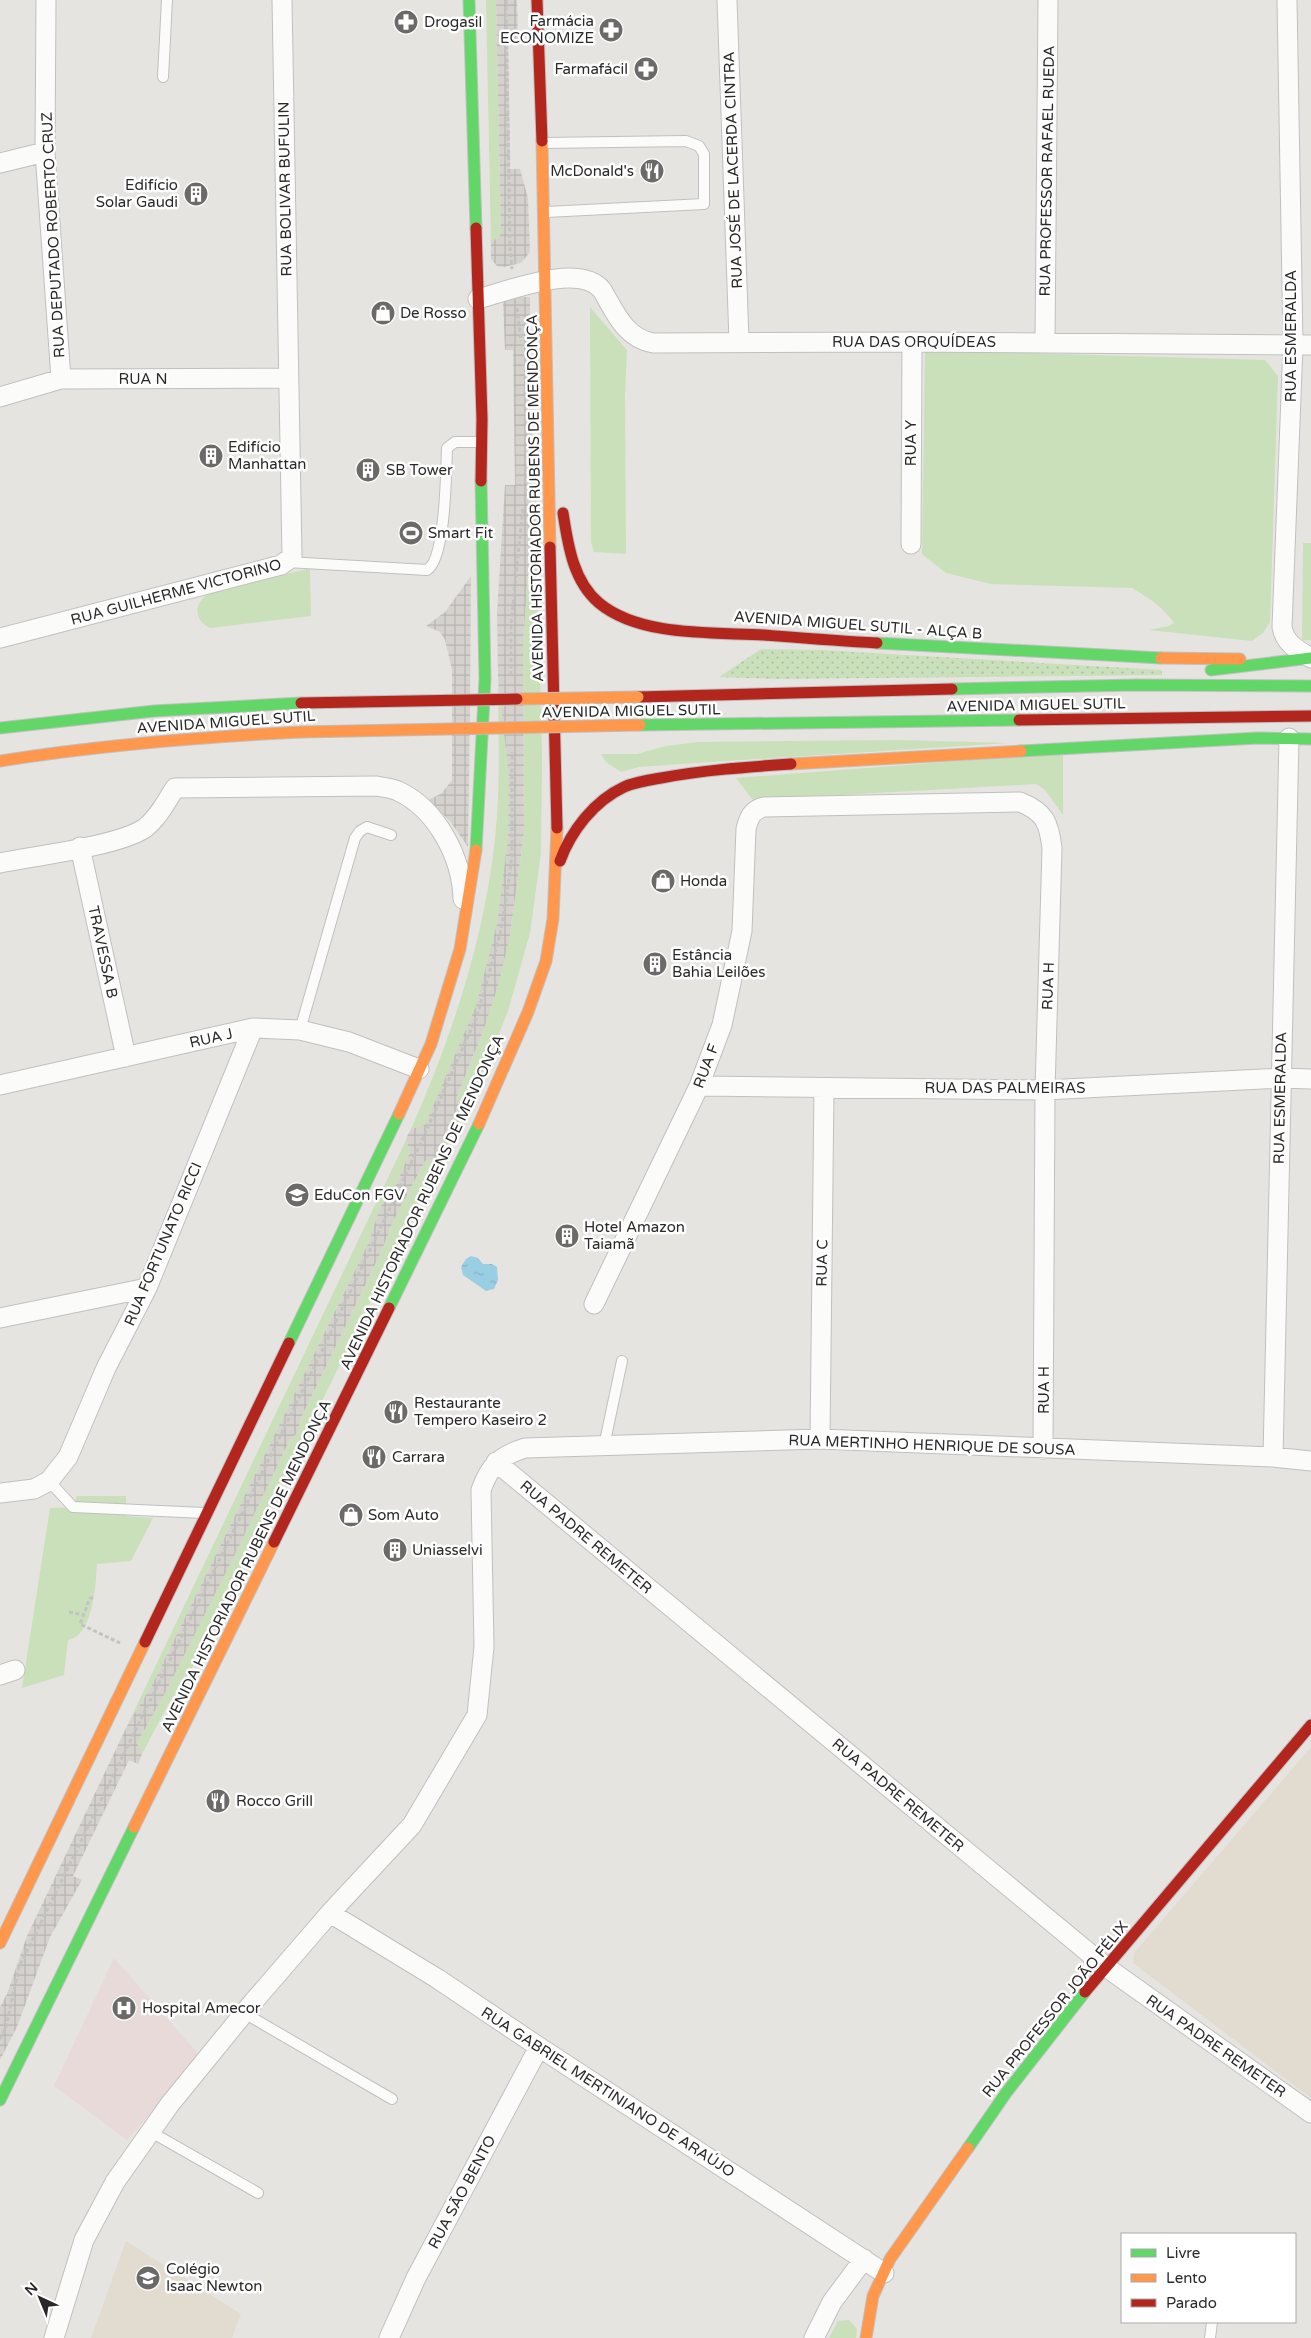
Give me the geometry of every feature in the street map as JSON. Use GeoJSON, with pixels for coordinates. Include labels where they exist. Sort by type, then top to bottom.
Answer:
{"type":"FeatureCollection","features":[{"type":"Feature","properties":{"kind":"main road"},"geometry":{"type":"LineString","coordinates":[[0,1943],[326,1269],[431,1044],[460,949],[476,858],[485,679],[481,510],[482,442],[469,0]]}},
{"type":"Feature","properties":{"kind":"main road","name":"AVENIDA HISTORIADOR RUBENS DE MENDONÇA"},"geometry":{"type":"LineString","coordinates":[[0,2100],[481,1121],[528,1012],[546,961],[553,919],[558,805],[551,628],[550,423],[545,280],[545,212],[537,0]]}},
{"type":"Feature","properties":{"kind":"main road","name":"AVENIDA MIGUEL SUTIL - ALÇA B"},"geometry":{"type":"LineString","coordinates":[[550,423],[571,558],[580,581],[609,610],[627,620],[660,627],[828,640],[1208,660],[1284,656],[1311,658]]}},
{"type":"Feature","properties":{"kind":"main road"},"geometry":{"type":"LineString","coordinates":[[1136,685],[1192,673],[1311,658]]}},
{"type":"Feature","properties":{"kind":"main road"},"geometry":{"type":"LineString","coordinates":[[1136,685],[1311,686]]}},
{"type":"Feature","properties":{"kind":"main road","name":"AVENIDA MIGUEL SUTIL"},"geometry":{"type":"LineString","coordinates":[[0,728],[154,711],[300,703],[638,698],[1136,685]]}},
{"type":"Feature","properties":{"kind":"main road","name":"AVENIDA MIGUEL SUTIL"},"geometry":{"type":"LineString","coordinates":[[0,761],[75,748],[182,738],[301,732],[640,725],[1311,716]]}},
{"type":"Feature","properties":{"kind":"main road"},"geometry":{"type":"LineString","coordinates":[[1265,717],[1311,732]]}},
{"type":"Feature","properties":{"kind":"main road"},"geometry":{"type":"LineString","coordinates":[[555,877],[564,848],[577,826],[611,795],[625,786],[671,775],[726,768],[1248,739],[1311,739]]}},
{"type":"Feature","properties":{"kind":"main road","name":"RUA PROFESSOR JOÃO FÉLIX"},"geometry":{"type":"LineString","coordinates":[[866,2338],[873,2296],[890,2259],[1006,2093],[1106,1967],[1311,1725]]}},
{"type":"Feature","properties":{"kind":"street","name":"RUA DEPUTADO ROBERTO CRUZ"},"geometry":{"type":"LineString","coordinates":[[46,0],[45,152],[61,379]]}},
{"type":"Feature","properties":{"kind":"street","name":"RUA BOLIVAR BUFULIN"},"geometry":{"type":"LineString","coordinates":[[282,0],[289,378]]}},
{"type":"Feature","properties":{"kind":"street","name":"RUA JOSÉ DE LACERDA CINTRA"},"geometry":{"type":"LineString","coordinates":[[727,0],[739,341]]}},
{"type":"Feature","properties":{"kind":"street","name":"RUA PROFESSOR RAFAEL RUEDA"},"geometry":{"type":"LineString","coordinates":[[1045,343],[1048,0]]}},
{"type":"Feature","properties":{"kind":"street","name":"RUA ESMERALDA"},"geometry":{"type":"LineString","coordinates":[[1287,0],[1302,345],[1282,628],[1285,638],[1311,658]]}},
{"type":"Feature","properties":{"kind":"street"},"geometry":{"type":"LineString","coordinates":[[0,163],[45,152]]}},
{"type":"Feature","properties":{"kind":"street","name":"RUA DAS ORQUÍDEAS"},"geometry":{"type":"LineString","coordinates":[[545,280],[581,279],[592,282],[602,290],[630,333],[643,341],[1302,345]]}},
{"type":"Feature","properties":{"kind":"street"},"geometry":{"type":"LineString","coordinates":[[478,298],[545,280]]}},
{"type":"Feature","properties":{"kind":"street","name":"RUA Y"},"geometry":{"type":"LineString","coordinates":[[911,544],[912,342]]}},
{"type":"Feature","properties":{"kind":"street","name":"RUA N"},"geometry":{"type":"LineString","coordinates":[[0,397],[61,379],[289,378]]}},
{"type":"Feature","properties":{"kind":"street","name":"RUA GUILHERME VICTORINO"},"geometry":{"type":"LineString","coordinates":[[0,638],[167,596],[287,562],[292,557],[293,551],[289,378]]}},
{"type":"Feature","properties":{"kind":"street","name":"RUA ESMERALDA"},"geometry":{"type":"LineString","coordinates":[[1273,1457],[1289,738]]}},
{"type":"Feature","properties":{"kind":"street"},"geometry":{"type":"LineString","coordinates":[[0,863],[80,848],[136,833],[154,818],[175,788],[362,785],[397,790],[419,805],[446,839],[453,852],[462,893],[460,949]]}},
{"type":"Feature","properties":{"kind":"street","name":"RUA H"},"geometry":{"type":"LineString","coordinates":[[755,810],[764,807],[1008,801],[1031,806],[1045,817],[1050,831],[1052,848],[1045,1090],[1043,1449]]}},
{"type":"Feature","properties":{"kind":"street","name":"RUA F"},"geometry":{"type":"LineString","coordinates":[[594,1304],[699,1086],[722,1025],[742,931],[746,829],[749,817],[755,810]]}},
{"type":"Feature","properties":{"kind":"street","name":"TRAVESSA B"},"geometry":{"type":"LineString","coordinates":[[80,848],[126,1057]]}},
{"type":"Feature","properties":{"kind":"street","name":"RUA J"},"geometry":{"type":"LineString","coordinates":[[0,1085],[254,1028],[300,1030],[373,1050],[419,1069]]}},
{"type":"Feature","properties":{"kind":"street","name":"RUA FORTUNATO RICCI"},"geometry":{"type":"LineString","coordinates":[[49,1481],[68,1457],[106,1368],[147,1288],[254,1028]]}},
{"type":"Feature","properties":{"kind":"street","name":"RUA DAS PALMEIRAS"},"geometry":{"type":"LineString","coordinates":[[699,1086],[1045,1090],[1280,1078],[1311,1079]]}},
{"type":"Feature","properties":{"kind":"street","name":"RUA C"},"geometry":{"type":"LineString","coordinates":[[820,1438],[824,1088]]}},
{"type":"Feature","properties":{"kind":"street"},"geometry":{"type":"LineString","coordinates":[[0,1318],[147,1288]]}},
{"type":"Feature","properties":{"kind":"street","name":"RUA MERTINHO HENRIQUE DE SOUSA"},"geometry":{"type":"LineString","coordinates":[[496,1462],[509,1453],[525,1448],[820,1438],[1043,1449],[1273,1457],[1311,1461]]}},
{"type":"Feature","properties":{"kind":"street"},"geometry":{"type":"LineString","coordinates":[[54,2338],[84,2240],[115,2182],[170,2104],[244,2014],[330,1913],[412,1825],[477,1716],[484,1647],[481,1490],[487,1474],[496,1462]]}},
{"type":"Feature","properties":{"kind":"street","name":"RUA PADRE REMETER"},"geometry":{"type":"LineString","coordinates":[[496,1462],[1106,1967],[1311,2113]]}},
{"type":"Feature","properties":{"kind":"street"},"geometry":{"type":"LineString","coordinates":[[0,1493],[34,1489],[49,1481]]}},
{"type":"Feature","properties":{"kind":"street","name":"RUA GABRIEL MERTINIANO DE ARAÚJO"},"geometry":{"type":"LineString","coordinates":[[330,1913],[438,1979],[884,2272]]}},
{"type":"Feature","properties":{"kind":"street","name":"RUA SÃO BENTO"},"geometry":{"type":"LineString","coordinates":[[389,2338],[416,2278],[539,2047]]}},
{"type":"Feature","properties":{"kind":"street"},"geometry":{"type":"LineString","coordinates":[[814,2338],[832,2302],[864,2259]]}},
{"type":"Feature","properties":{"kind":"lane"},"geometry":{"type":"LineString","coordinates":[[163,77],[168,0]]}},
{"type":"Feature","properties":{"kind":"lane"},"geometry":{"type":"LineString","coordinates":[[542,143],[686,141],[699,146],[704,154],[704,204],[545,212]]}},
{"type":"Feature","properties":{"kind":"lane"},"geometry":{"type":"LineString","coordinates":[[287,562],[430,569],[437,558],[445,504],[447,448],[454,442],[482,442]]}},
{"type":"Feature","properties":{"kind":"lane"},"geometry":{"type":"LineString","coordinates":[[300,1030],[355,838],[360,831],[367,827],[391,835]]}},
{"type":"Feature","properties":{"kind":"lane"},"geometry":{"type":"LineString","coordinates":[[604,1446],[622,1361]]}},
{"type":"Feature","properties":{"kind":"lane"},"geometry":{"type":"LineString","coordinates":[[49,1481],[73,1507],[208,1513]]}},
{"type":"Feature","properties":{"kind":"lane"},"geometry":{"type":"LineString","coordinates":[[244,2014],[392,2099]]}},
{"type":"Feature","properties":{"kind":"lane"},"geometry":{"type":"LineString","coordinates":[[151,2132],[258,2193]]}},
{"type":"Feature","properties":{"kind":"lane"},"geometry":{"type":"LineString","coordinates":[[1210,2338],[1212,2323]]}},
{"type":"Feature","properties":{"kind":"path"},"geometry":{"type":"LineString","coordinates":[[93,1598],[90,1598],[80,1624],[140,1652]]}},
{"type":"Feature","properties":{"kind":"path"},"geometry":{"type":"LineString","coordinates":[[69,1612],[84,1615]]}},
{"type":"Feature","properties":{"kind":"shaded area"},"geometry":{"type":"Polygon","coordinates":[[[496,0],[517,0],[518,40],[508,40],[510,169],[520,169],[528,198],[530,252],[521,263],[504,267],[497,266],[491,259],[491,242],[499,237],[501,233],[496,0]]]}},
{"type":"Feature","properties":{"kind":"shaded area"},"geometry":{"type":"Polygon","coordinates":[[[516,297],[530,297],[532,522],[523,641],[524,833],[510,935],[498,986],[482,1034],[457,1096],[459,1106],[444,1138],[447,1147],[438,1160],[425,1161],[393,1221],[382,1250],[301,1418],[297,1433],[289,1441],[238,1548],[164,1695],[137,1743],[142,1754],[138,1764],[129,1760],[73,1876],[82,1880],[50,1937],[17,2027],[0,2060],[0,2007],[7,1994],[27,1936],[127,1726],[152,1685],[369,1242],[380,1207],[393,1192],[410,1152],[406,1140],[408,1134],[411,1129],[425,1125],[476,1006],[497,924],[508,839],[509,777],[498,676],[497,613],[505,485],[515,485],[513,350],[505,350],[503,302],[516,297]]]}},
{"type":"Feature","properties":{"kind":"shaded area"},"geometry":{"type":"Polygon","coordinates":[[[471,576],[468,847],[450,821],[428,800],[442,793],[452,780],[452,670],[445,640],[440,632],[426,626],[445,612],[471,576]]]}},
{"type":"Feature","properties":{"kind":"shaded area"},"geometry":{"type":"Polygon","coordinates":[[[1311,1747],[1311,2098],[1133,1963],[1134,1953],[1311,1747]]]}},
{"type":"Feature","properties":{"kind":"shaded area","name":"Hospital Amecor"},"geometry":{"type":"Polygon","coordinates":[[[114,1958],[201,2057],[127,2140],[54,2086],[114,1958]]]}},
{"type":"Feature","properties":{"kind":"shaded area","name":"Colégio Isaac Newton"},"geometry":{"type":"Polygon","coordinates":[[[126,2241],[241,2314],[232,2338],[91,2338],[126,2241]]]}},
{"type":"Feature","properties":{"kind":"green space"},"geometry":{"type":"Polygon","coordinates":[[[486,0],[496,0],[501,233],[499,237],[491,242],[486,0]]]}},
{"type":"Feature","properties":{"kind":"green space"},"geometry":{"type":"Polygon","coordinates":[[[590,307],[627,350],[625,396],[626,554],[594,552],[591,542],[590,307]]]}},
{"type":"Feature","properties":{"kind":"green space"},"geometry":{"type":"Polygon","coordinates":[[[925,350],[1265,360],[1278,376],[1270,622],[1263,633],[1252,641],[1149,630],[1169,626],[1174,623],[1155,603],[1132,588],[991,584],[946,573],[922,554],[925,350]]]}},
{"type":"Feature","properties":{"kind":"green space"},"geometry":{"type":"Polygon","coordinates":[[[531,407],[536,506],[542,758],[541,853],[530,933],[508,1011],[488,1061],[447,1147],[444,1138],[459,1106],[457,1096],[482,1034],[510,935],[524,833],[523,641],[532,522],[531,407]]]}},
{"type":"Feature","properties":{"kind":"green space"},"geometry":{"type":"Polygon","coordinates":[[[1303,543],[1311,543],[1311,640],[1302,640],[1303,543]]]}},
{"type":"Feature","properties":{"kind":"green space"},"geometry":{"type":"Polygon","coordinates":[[[310,568],[311,616],[210,628],[198,616],[200,602],[209,594],[310,568]]]}},
{"type":"Feature","properties":{"kind":"green space"},"geometry":{"type":"Polygon","coordinates":[[[761,649],[821,650],[1162,670],[1162,675],[780,679],[719,677],[761,649]]]}},
{"type":"Feature","properties":{"kind":"green space"},"geometry":{"type":"Polygon","coordinates":[[[498,676],[505,727],[509,806],[506,864],[497,923],[484,980],[459,1052],[425,1125],[411,1129],[453,1023],[483,914],[490,877],[497,819],[499,778],[498,676]]]}},
{"type":"Feature","properties":{"kind":"green space"},"geometry":{"type":"Polygon","coordinates":[[[898,740],[1009,743],[639,767],[621,772],[606,762],[601,754],[637,754],[666,746],[698,742],[898,740]]]}},
{"type":"Feature","properties":{"kind":"green space"},"geometry":{"type":"Polygon","coordinates":[[[1063,753],[1063,815],[1045,790],[1036,784],[753,800],[736,778],[1063,753]]]}},
{"type":"Feature","properties":{"kind":"green space"},"geometry":{"type":"Polygon","coordinates":[[[406,1140],[410,1152],[393,1192],[380,1207],[369,1242],[152,1685],[127,1726],[406,1140]]]}},
{"type":"Feature","properties":{"kind":"green space"},"geometry":{"type":"Polygon","coordinates":[[[442,1155],[192,1668],[168,1705],[142,1754],[137,1743],[164,1695],[289,1441],[297,1432],[301,1418],[382,1250],[393,1221],[425,1161],[438,1160],[442,1155]]]}},
{"type":"Feature","properties":{"kind":"green space"},"geometry":{"type":"Polygon","coordinates":[[[77,1496],[126,1496],[126,1516],[153,1518],[131,1561],[97,1564],[92,1608],[83,1629],[76,1636],[68,1640],[64,1675],[22,1688],[50,1508],[73,1507],[77,1496]]]}},
{"type":"Feature","properties":{"kind":"green space"},"geometry":{"type":"Polygon","coordinates":[[[849,2320],[857,2329],[856,2338],[829,2338],[838,2321],[849,2320]]]}},
{"type":"Feature","properties":{"kind":"water"},"geometry":{"type":"Polygon","coordinates":[[[471,1256],[478,1258],[483,1264],[492,1264],[497,1267],[498,1280],[494,1289],[486,1291],[463,1275],[461,1267],[466,1259],[471,1256]]]}},
{"type":"Feature","properties":{"kind":"traffic: fast"},"geometry":{"type":"LineString","coordinates":[[469,0],[476,228]]}},
{"type":"Feature","properties":{"kind":"traffic: fast"},"geometry":{"type":"LineString","coordinates":[[476,850],[485,679],[481,481]]}},
{"type":"Feature","properties":{"kind":"traffic: fast"},"geometry":{"type":"LineString","coordinates":[[877,643],[1161,658]]}},
{"type":"Feature","properties":{"kind":"traffic: fast"},"geometry":{"type":"LineString","coordinates":[[1211,670],[1311,658]]}},
{"type":"Feature","properties":{"kind":"traffic: fast"},"geometry":{"type":"LineString","coordinates":[[952,689],[1136,685],[1311,686]]}},
{"type":"Feature","properties":{"kind":"traffic: fast"},"geometry":{"type":"LineString","coordinates":[[0,728],[154,711],[301,703]]}},
{"type":"Feature","properties":{"kind":"traffic: fast"},"geometry":{"type":"LineString","coordinates":[[640,725],[1019,720]]}},
{"type":"Feature","properties":{"kind":"traffic: fast"},"geometry":{"type":"LineString","coordinates":[[1021,751],[1258,738],[1311,739]]}},
{"type":"Feature","properties":{"kind":"traffic: fast"},"geometry":{"type":"LineString","coordinates":[[289,1343],[399,1114]]}},
{"type":"Feature","properties":{"kind":"traffic: fast"},"geometry":{"type":"LineString","coordinates":[[389,1308],[479,1124]]}},
{"type":"Feature","properties":{"kind":"traffic: fast"},"geometry":{"type":"LineString","coordinates":[[0,2100],[134,1827]]}},
{"type":"Feature","properties":{"kind":"traffic: fast"},"geometry":{"type":"LineString","coordinates":[[968,2148],[1006,2093],[1085,1992]]}},
{"type":"Feature","properties":{"kind":"traffic: slow"},"geometry":{"type":"LineString","coordinates":[[542,141],[550,547]]}},
{"type":"Feature","properties":{"kind":"traffic: slow"},"geometry":{"type":"LineString","coordinates":[[1161,658],[1240,659]]}},
{"type":"Feature","properties":{"kind":"traffic: slow"},"geometry":{"type":"LineString","coordinates":[[517,699],[638,697]]}},
{"type":"Feature","properties":{"kind":"traffic: slow"},"geometry":{"type":"LineString","coordinates":[[301,732],[640,725]]}},
{"type":"Feature","properties":{"kind":"traffic: slow"},"geometry":{"type":"LineString","coordinates":[[0,761],[150,742],[301,732]]}},
{"type":"Feature","properties":{"kind":"traffic: slow"},"geometry":{"type":"LineString","coordinates":[[791,764],[1021,751]]}},
{"type":"Feature","properties":{"kind":"traffic: slow"},"geometry":{"type":"LineString","coordinates":[[479,1124],[528,1012],[546,961],[553,919],[557,828]]}},
{"type":"Feature","properties":{"kind":"traffic: slow"},"geometry":{"type":"LineString","coordinates":[[399,1114],[431,1044],[460,949],[476,850]]}},
{"type":"Feature","properties":{"kind":"traffic: slow"},"geometry":{"type":"LineString","coordinates":[[134,1827],[274,1542]]}},
{"type":"Feature","properties":{"kind":"traffic: slow"},"geometry":{"type":"LineString","coordinates":[[0,1943],[145,1642]]}},
{"type":"Feature","properties":{"kind":"traffic: slow"},"geometry":{"type":"LineString","coordinates":[[866,2338],[873,2296],[890,2259],[968,2148]]}},
{"type":"Feature","properties":{"kind":"traffic: jam"},"geometry":{"type":"LineString","coordinates":[[537,0],[542,141]]}},
{"type":"Feature","properties":{"kind":"traffic: jam"},"geometry":{"type":"LineString","coordinates":[[476,228],[482,419],[481,481]]}},
{"type":"Feature","properties":{"kind":"traffic: jam"},"geometry":{"type":"LineString","coordinates":[[563,513],[573,562],[583,584],[599,603],[616,614],[635,622],[678,631],[700,633],[764,635],[877,643]]}},
{"type":"Feature","properties":{"kind":"traffic: jam"},"geometry":{"type":"LineString","coordinates":[[550,547],[557,828]]}},
{"type":"Feature","properties":{"kind":"traffic: jam"},"geometry":{"type":"LineString","coordinates":[[638,697],[952,689]]}},
{"type":"Feature","properties":{"kind":"traffic: jam"},"geometry":{"type":"LineString","coordinates":[[301,703],[517,699]]}},
{"type":"Feature","properties":{"kind":"traffic: jam"},"geometry":{"type":"LineString","coordinates":[[1019,720],[1311,716]]}},
{"type":"Feature","properties":{"kind":"traffic: jam"},"geometry":{"type":"LineString","coordinates":[[560,861],[570,839],[585,818],[603,800],[624,787],[642,781],[693,773],[791,764]]}},
{"type":"Feature","properties":{"kind":"traffic: jam"},"geometry":{"type":"LineString","coordinates":[[274,1542],[389,1308]]}},
{"type":"Feature","properties":{"kind":"traffic: jam"},"geometry":{"type":"LineString","coordinates":[[145,1642],[289,1343]]}},
{"type":"Feature","properties":{"kind":"traffic: jam"},"geometry":{"type":"LineString","coordinates":[[1085,1992],[1311,1725]]}},
{"type":"Feature","properties":{"kind":"place","name":"Drogasil"},"geometry":{"type":"Point","coordinates":[406,22]}},
{"type":"Feature","properties":{"kind":"place","name":"Farmácia ECONOMIZE"},"geometry":{"type":"Point","coordinates":[611,30]}},
{"type":"Feature","properties":{"kind":"place","name":"Farmafácil"},"geometry":{"type":"Point","coordinates":[646,69]}},
{"type":"Feature","properties":{"kind":"place","name":"McDonald's"},"geometry":{"type":"Point","coordinates":[652,171]}},
{"type":"Feature","properties":{"kind":"place","name":"Edifício Solar Gaudi"},"geometry":{"type":"Point","coordinates":[196,194]}},
{"type":"Feature","properties":{"kind":"place","name":"De Rosso"},"geometry":{"type":"Point","coordinates":[383,313]}},
{"type":"Feature","properties":{"kind":"place","name":"Edifício Manhattan"},"geometry":{"type":"Point","coordinates":[211,456]}},
{"type":"Feature","properties":{"kind":"place","name":"SB Tower"},"geometry":{"type":"Point","coordinates":[368,470]}},
{"type":"Feature","properties":{"kind":"place","name":"Smart Fit"},"geometry":{"type":"Point","coordinates":[411,533]}},
{"type":"Feature","properties":{"kind":"place","name":"Honda"},"geometry":{"type":"Point","coordinates":[663,881]}},
{"type":"Feature","properties":{"kind":"place","name":"Estância Bahia Leilões"},"geometry":{"type":"Point","coordinates":[655,964]}},
{"type":"Feature","properties":{"kind":"place","name":"EduCon FGV"},"geometry":{"type":"Point","coordinates":[297,1195]}},
{"type":"Feature","properties":{"kind":"place","name":"Hotel Amazon Taiamã"},"geometry":{"type":"Point","coordinates":[567,1236]}},
{"type":"Feature","properties":{"kind":"place","name":"Restaurante Tempero Kaseiro 2"},"geometry":{"type":"Point","coordinates":[396,1412]}},
{"type":"Feature","properties":{"kind":"place","name":"Carrara"},"geometry":{"type":"Point","coordinates":[374,1457]}},
{"type":"Feature","properties":{"kind":"place","name":"Som Auto"},"geometry":{"type":"Point","coordinates":[351,1515]}},
{"type":"Feature","properties":{"kind":"place","name":"Uniasselvi"},"geometry":{"type":"Point","coordinates":[395,1550]}},
{"type":"Feature","properties":{"kind":"place","name":"Rocco Grill"},"geometry":{"type":"Point","coordinates":[218,1801]}},
{"type":"Feature","properties":{"kind":"place","name":"Hospital Amecor"},"geometry":{"type":"Point","coordinates":[124,2008]}},
{"type":"Feature","properties":{"kind":"place","name":"Colégio Isaac Newton"},"geometry":{"type":"Point","coordinates":[148,2278]}}]}
